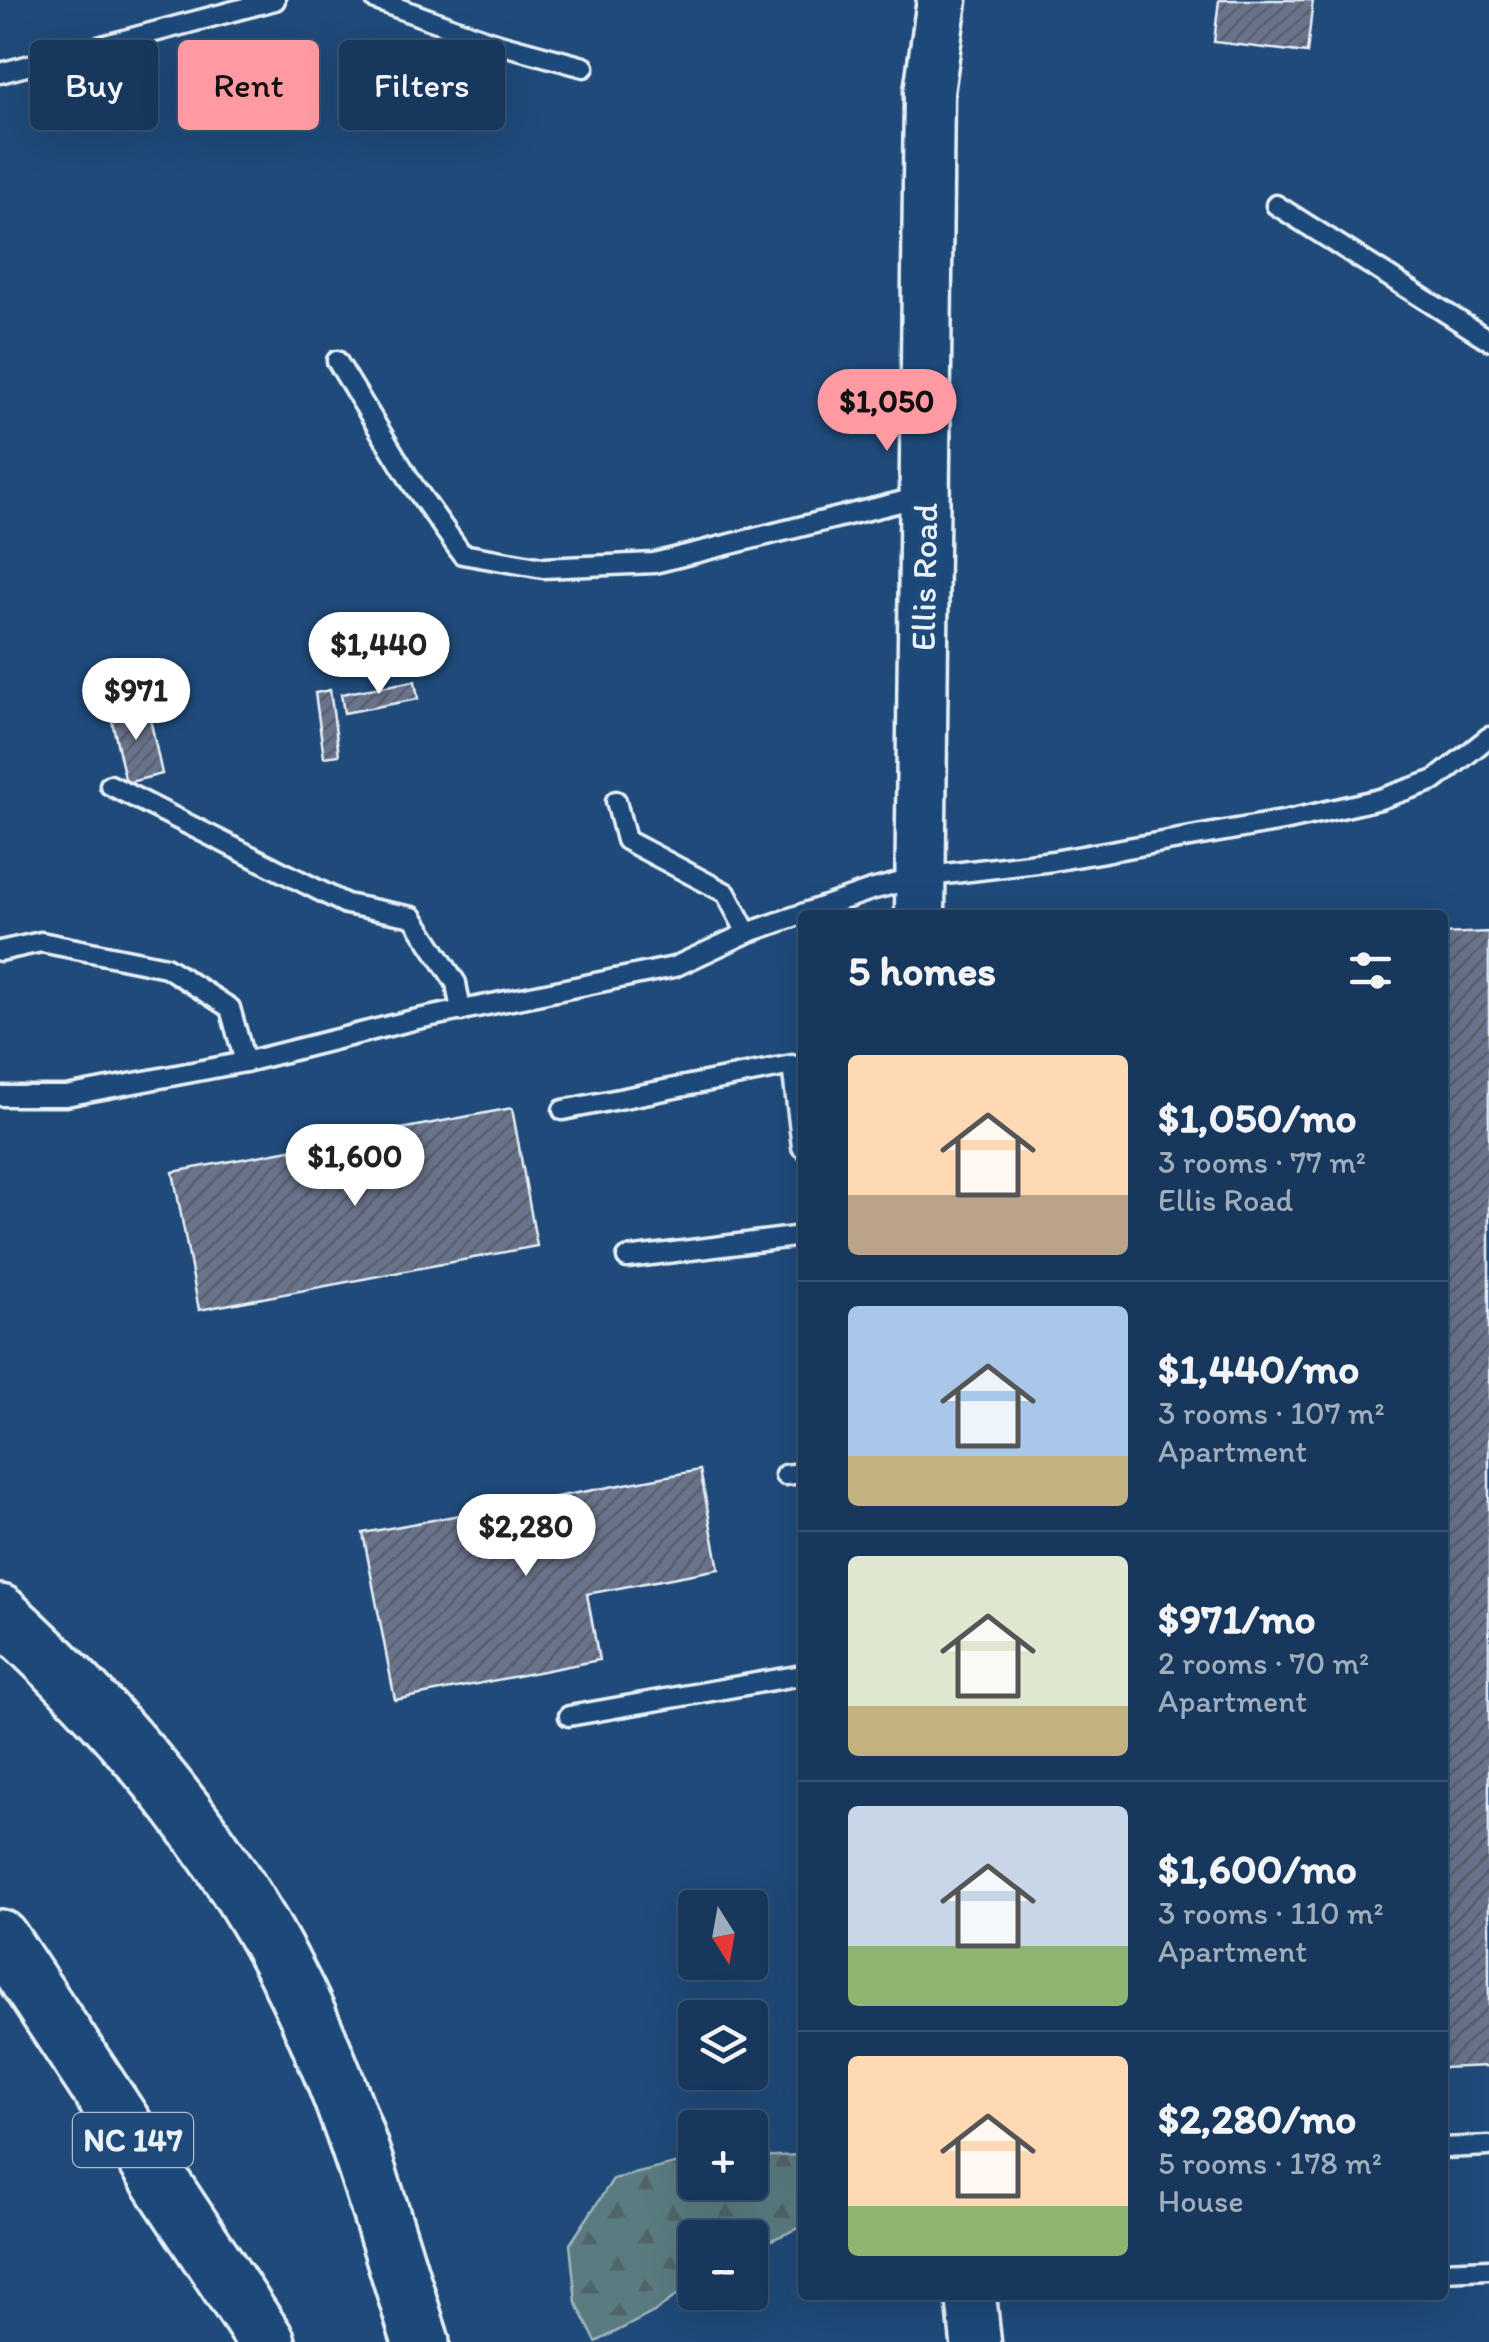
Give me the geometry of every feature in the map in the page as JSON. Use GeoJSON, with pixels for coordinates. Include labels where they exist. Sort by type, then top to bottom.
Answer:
{"type":"FeatureCollection","features":[{"type":"Feature","properties":{"kind":"highway"},"geometry":{"type":"LineString","coordinates":[[0,1613],[50,1658],[154,1774],[196,1827],[268,1938],[297,1992],[349,2120],[421,2342]]}},
{"type":"Feature","properties":{"kind":"highway","name":"NC 147"},"geometry":{"type":"LineString","coordinates":[[0,1938],[267,2342]]}},
{"type":"Feature","properties":{"kind":"main road","name":"Ellis Road"},"geometry":{"type":"LineString","coordinates":[[921,896],[929,92],[934,2]]}},
{"type":"Feature","properties":{"kind":"main road"},"geometry":{"type":"LineString","coordinates":[[972,2300],[976,2342]]}},
{"type":"Feature","properties":{"kind":"lane"},"geometry":{"type":"LineString","coordinates":[[0,73],[275,0]]}},
{"type":"Feature","properties":{"kind":"lane"},"geometry":{"type":"LineString","coordinates":[[376,0],[492,42],[584,68]]}},
{"type":"Feature","properties":{"kind":"lane"},"geometry":{"type":"LineString","coordinates":[[1276,205],[1489,340]]}},
{"type":"Feature","properties":{"kind":"lane"},"geometry":{"type":"LineString","coordinates":[[337,360],[462,554],[544,568],[654,563],[925,496]]}},
{"type":"Feature","properties":{"kind":"lane"},"geometry":{"type":"LineString","coordinates":[[811,910],[870,890],[921,896],[1053,861],[1288,820],[1380,799],[1435,780],[1489,737]]}},
{"type":"Feature","properties":{"kind":"lane"},"geometry":{"type":"LineString","coordinates":[[110,785],[346,904],[413,918],[456,984],[461,1010]]}},
{"type":"Feature","properties":{"kind":"lane"},"geometry":{"type":"LineString","coordinates":[[616,800],[626,840],[726,893],[747,932]]}},
{"type":"Feature","properties":{"kind":"lane"},"geometry":{"type":"LineString","coordinates":[[0,1096],[66,1096],[244,1062],[461,1010],[674,967],[747,932],[798,915]]}},
{"type":"Feature","properties":{"kind":"lane"},"geometry":{"type":"LineString","coordinates":[[0,952],[41,942],[166,968],[230,1008],[244,1062]]}},
{"type":"Feature","properties":{"kind":"lane"},"geometry":{"type":"LineString","coordinates":[[563,1110],[792,1065],[798,1114]]}},
{"type":"Feature","properties":{"kind":"lane"},"geometry":{"type":"LineString","coordinates":[[626,1258],[798,1236]]}},
{"type":"Feature","properties":{"kind":"lane"},"geometry":{"type":"LineString","coordinates":[[569,1716],[798,1676]]}},
{"type":"Feature","properties":{"kind":"lane"},"geometry":{"type":"LineString","coordinates":[[1448,2148],[1489,2146]]}},
{"type":"Feature","properties":{"kind":"lane"},"geometry":{"type":"LineString","coordinates":[[1448,2270],[1489,2269]]}},
{"type":"Feature","properties":{"kind":"green space"},"geometry":{"type":"Polygon","coordinates":[[[798,2155],[798,2229],[768,2241],[768,2220],[678,2220],[678,2294],[654,2312],[596,2342],[576,2302],[570,2244],[613,2179],[678,2163],[678,2200],[768,2200],[768,2156],[798,2155]]]}},
{"type":"Feature","properties":{"kind":"building"},"geometry":{"type":"Polygon","coordinates":[[[1219,0],[1313,0],[1307,53],[1214,42],[1219,0]]]}},
{"type":"Feature","properties":{"kind":"building"},"geometry":{"type":"Polygon","coordinates":[[[415,681],[418,699],[344,713],[341,694],[415,681]]]}},
{"type":"Feature","properties":{"kind":"building"},"geometry":{"type":"Polygon","coordinates":[[[330,690],[339,755],[324,757],[315,693],[330,690]]]}},
{"type":"Feature","properties":{"kind":"building"},"geometry":{"type":"Polygon","coordinates":[[[147,704],[162,774],[126,783],[110,712],[147,704]]]}},
{"type":"Feature","properties":{"kind":"building"},"geometry":{"type":"Polygon","coordinates":[[[1489,932],[1489,2066],[1448,2068],[1448,934],[1489,932]]]}},
{"type":"Feature","properties":{"kind":"building"},"geometry":{"type":"Polygon","coordinates":[[[512,1108],[537,1246],[199,1310],[173,1172],[512,1108]]]}},
{"type":"Feature","properties":{"kind":"building"},"geometry":{"type":"Polygon","coordinates":[[[700,1470],[719,1569],[587,1594],[599,1660],[395,1700],[363,1533],[700,1470]]]}}]}
